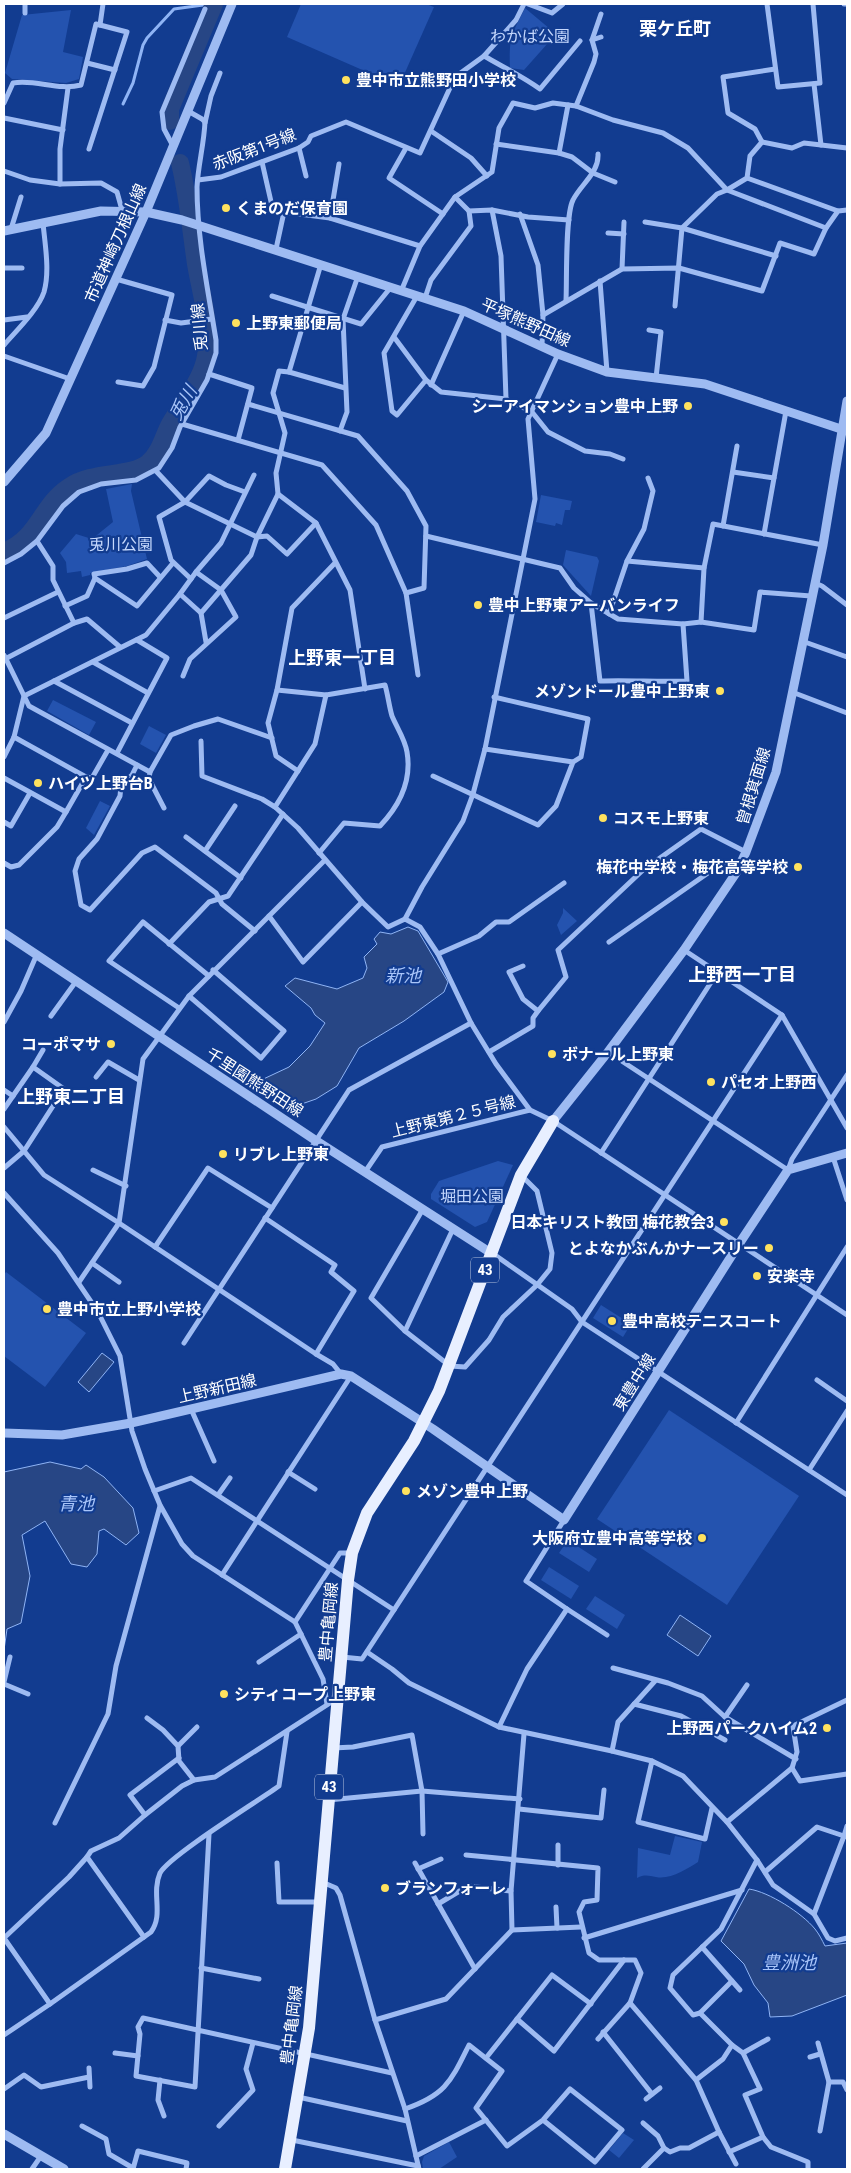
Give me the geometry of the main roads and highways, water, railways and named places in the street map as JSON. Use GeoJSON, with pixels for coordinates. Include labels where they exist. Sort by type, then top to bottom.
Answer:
{"type":"FeatureCollection","features":[{"type":"Feature","properties":{"kind":"main road","name":"豊中亀岡線"},"geometry":{"type":"LineString","coordinates":[[285,2169],[306,2054],[333,1748],[332,1702],[341,1657],[352,1553],[367,1513],[424,1423],[450,1366],[521,1175],[553,1121]]}},
{"type":"Feature","properties":{"kind":"water","name":"新池"},"geometry":{"type":"Polygon","coordinates":[[[408,927],[418,931],[448,982],[444,992],[404,1021],[359,1048],[337,1086],[316,1099],[293,1107],[257,1082],[289,1067],[310,1046],[325,1023],[315,1015],[311,1008],[285,986],[295,978],[337,989],[363,978],[367,968],[364,957],[377,944],[374,939],[380,932],[391,934],[408,927]]]}},
{"type":"Feature","properties":{"kind":"water"},"geometry":{"type":"Polygon","coordinates":[[[102,1353],[114,1362],[89,1392],[78,1382],[102,1353]]]}},
{"type":"Feature","properties":{"kind":"water","name":"青池"},"geometry":{"type":"Polygon","coordinates":[[[50,1462],[81,1469],[86,1465],[104,1477],[133,1508],[139,1533],[126,1545],[104,1529],[99,1531],[97,1554],[87,1567],[71,1564],[45,1521],[22,1535],[30,1576],[21,1623],[7,1629],[4,1650],[4,1472],[50,1462]]]}},
{"type":"Feature","properties":{"kind":"water"},"geometry":{"type":"Polygon","coordinates":[[[680,1615],[711,1636],[698,1656],[667,1635],[680,1615]]]}},
{"type":"Feature","properties":{"kind":"water","name":"豊洲池"},"geometry":{"type":"Polygon","coordinates":[[[749,1889],[766,1894],[802,1916],[815,1929],[825,1946],[847,1943],[847,1995],[792,2016],[770,2017],[768,2003],[754,1985],[744,1964],[721,1941],[749,1889]]]}},
{"type":"Feature","properties":{"kind":"waterway","name":"兎川"},"geometry":{"type":"LineString","coordinates":[[170,121],[170,109],[214,4]]}},
{"type":"Feature","properties":{"kind":"waterway"},"geometry":{"type":"LineString","coordinates":[[123,104],[133,83],[143,45],[147,38],[174,9],[203,5]]}},
{"type":"Feature","properties":{"kind":"waterway","name":"兎川"},"geometry":{"type":"LineString","coordinates":[[4,552],[16,546],[25,538],[52,503],[69,487],[89,478],[131,471],[148,463],[158,450],[170,424],[199,378],[207,349],[207,325],[180,163]]}},
{"type":"Feature","properties":{"kind":"place","name":"豊中市立熊野田小学校"},"geometry":{"type":"Point","coordinates":[346,80]}},
{"type":"Feature","properties":{"kind":"place","name":"くまのだ保育園"},"geometry":{"type":"Point","coordinates":[226,208]}},
{"type":"Feature","properties":{"kind":"place","name":"上野東郵便局"},"geometry":{"type":"Point","coordinates":[236,323]}},
{"type":"Feature","properties":{"kind":"place","name":"シーアイマンション豊中上野"},"geometry":{"type":"Point","coordinates":[688,406]}},
{"type":"Feature","properties":{"kind":"place","name":"豊中上野東アーバンライフ"},"geometry":{"type":"Point","coordinates":[478,605]}},
{"type":"Feature","properties":{"kind":"place","name":"メゾンドール豊中上野東"},"geometry":{"type":"Point","coordinates":[720,691]}},
{"type":"Feature","properties":{"kind":"place","name":"ハイツ上野台B"},"geometry":{"type":"Point","coordinates":[38,783]}},
{"type":"Feature","properties":{"kind":"place","name":"コスモ上野東"},"geometry":{"type":"Point","coordinates":[603,818]}},
{"type":"Feature","properties":{"kind":"place","name":"梅花中学校・梅花高等学校"},"geometry":{"type":"Point","coordinates":[798,867]}},
{"type":"Feature","properties":{"kind":"place","name":"コーポマサ"},"geometry":{"type":"Point","coordinates":[111,1044]}},
{"type":"Feature","properties":{"kind":"place","name":"ボナール上野東"},"geometry":{"type":"Point","coordinates":[552,1054]}},
{"type":"Feature","properties":{"kind":"place","name":"パセオ上野西"},"geometry":{"type":"Point","coordinates":[711,1082]}},
{"type":"Feature","properties":{"kind":"place","name":"リブレ上野東"},"geometry":{"type":"Point","coordinates":[223,1154]}},
{"type":"Feature","properties":{"kind":"place","name":"日本キリスト教団 梅花教会3"},"geometry":{"type":"Point","coordinates":[724,1222]}},
{"type":"Feature","properties":{"kind":"place","name":"とよなかぶんかナースリー"},"geometry":{"type":"Point","coordinates":[769,1248]}},
{"type":"Feature","properties":{"kind":"place","name":"安楽寺"},"geometry":{"type":"Point","coordinates":[757,1276]}},
{"type":"Feature","properties":{"kind":"place","name":"豊中市立上野小学校"},"geometry":{"type":"Point","coordinates":[47,1309]}},
{"type":"Feature","properties":{"kind":"place","name":"豊中高校テニスコート"},"geometry":{"type":"Point","coordinates":[612,1321]}},
{"type":"Feature","properties":{"kind":"place","name":"メゾン豊中上野"},"geometry":{"type":"Point","coordinates":[406,1491]}},
{"type":"Feature","properties":{"kind":"place","name":"大阪府立豊中高等学校"},"geometry":{"type":"Point","coordinates":[702,1538]}},
{"type":"Feature","properties":{"kind":"place","name":"シティコープ上野東"},"geometry":{"type":"Point","coordinates":[224,1694]}},
{"type":"Feature","properties":{"kind":"place","name":"上野西パークハイム2"},"geometry":{"type":"Point","coordinates":[827,1728]}},
{"type":"Feature","properties":{"kind":"place","name":"ブランフォーレ"},"geometry":{"type":"Point","coordinates":[385,1888]}},
{"type":"Feature","properties":{"kind":"district","name":"栗ケ丘町"},"geometry":{"type":"Point","coordinates":[675,29]}},
{"type":"Feature","properties":{"kind":"district","name":"上野東一丁目"},"geometry":{"type":"Point","coordinates":[342,658]}},
{"type":"Feature","properties":{"kind":"district","name":"上野西一丁目"},"geometry":{"type":"Point","coordinates":[742,975]}},
{"type":"Feature","properties":{"kind":"district","name":"上野東二丁目"},"geometry":{"type":"Point","coordinates":[71,1097]}},
{"type":"Feature","properties":{"kind":"park label","name":"わかば公園"},"geometry":{"type":"Point","coordinates":[530,36]}},
{"type":"Feature","properties":{"kind":"park label","name":"兎川公園"},"geometry":{"type":"Point","coordinates":[121,544]}},
{"type":"Feature","properties":{"kind":"park label","name":"堀田公園"},"geometry":{"type":"Point","coordinates":[472,1196]}}]}
